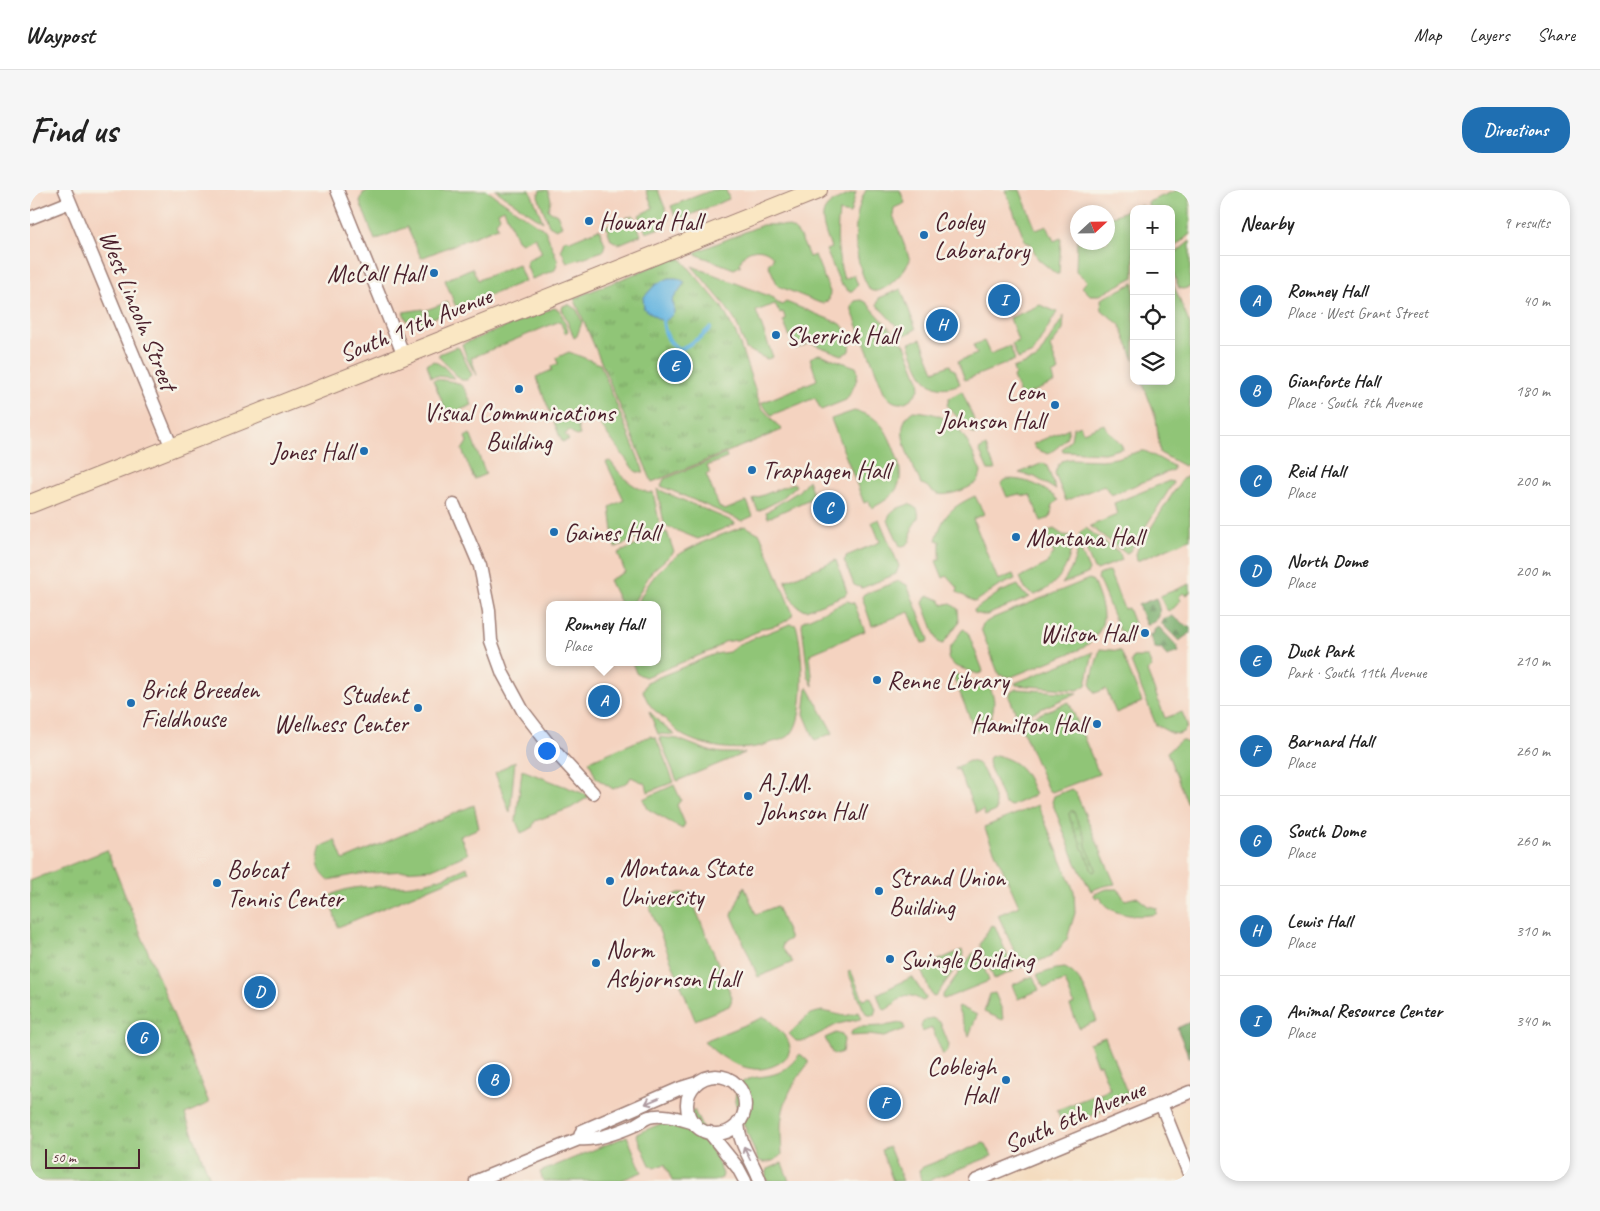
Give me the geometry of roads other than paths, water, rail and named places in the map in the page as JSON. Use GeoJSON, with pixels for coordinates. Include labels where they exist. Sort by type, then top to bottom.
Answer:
{"type":"FeatureCollection","features":[{"type":"Feature","properties":{"kind":"street"},"geometry":{"type":"LineString","coordinates":[[338,190],[404,356]]}},
{"type":"Feature","properties":{"kind":"street","name":"South 11th Avenue"},"geometry":{"type":"LineString","coordinates":[[30,504],[818,190]]}},
{"type":"Feature","properties":{"kind":"street"},"geometry":{"type":"LineString","coordinates":[[30,218],[68,196]]}},
{"type":"Feature","properties":{"kind":"street","name":"West Lincoln Street"},"geometry":{"type":"LineString","coordinates":[[68,196],[172,448]]}},
{"type":"Feature","properties":{"kind":"street"},"geometry":{"type":"LineString","coordinates":[[454,505],[480,566],[488,606],[491,640],[503,674],[523,711],[550,746],[593,793]]}},
{"type":"Feature","properties":{"kind":"street"},"geometry":{"type":"LineString","coordinates":[[579,1139],[582,1131],[705,1078],[723,1076],[738,1086],[743,1094],[745,1103],[744,1113],[738,1124],[733,1128],[724,1132],[709,1132]]}},
{"type":"Feature","properties":{"kind":"street"},"geometry":{"type":"LineString","coordinates":[[697,1083],[688,1099],[688,1109],[691,1118],[697,1126],[709,1132],[738,1168],[745,1181]]}},
{"type":"Feature","properties":{"kind":"street","name":"South 6th Avenue"},"geometry":{"type":"LineString","coordinates":[[975,1181],[1190,1092]]}},
{"type":"Feature","properties":{"kind":"street"},"geometry":{"type":"LineString","coordinates":[[1161,1104],[1190,1176]]}},
{"type":"Feature","properties":{"kind":"street"},"geometry":{"type":"LineString","coordinates":[[476,1181],[579,1139],[586,1140],[606,1135],[635,1125],[648,1117],[665,1116],[694,1123]]}},
{"type":"Feature","properties":{"kind":"street"},"geometry":{"type":"LineString","coordinates":[[738,1124],[738,1132],[760,1181]]}},
{"type":"Feature","properties":{"kind":"water"},"geometry":{"type":"Polygon","coordinates":[[[669,278],[677,278],[685,282],[672,301],[674,313],[667,320],[660,320],[644,309],[643,298],[655,285],[669,278]]]}},
{"type":"Feature","properties":{"kind":"waterway"},"geometry":{"type":"LineString","coordinates":[[663,320],[668,338],[680,350],[702,336],[710,328]]}},
{"type":"Feature","properties":{"kind":"place","name":"Howard Hall"},"geometry":{"type":"Point","coordinates":[589,221]}},
{"type":"Feature","properties":{"kind":"place","name":"Cooley Laboratory"},"geometry":{"type":"Point","coordinates":[924,235]}},
{"type":"Feature","properties":{"kind":"place","name":"McCall Hall"},"geometry":{"type":"Point","coordinates":[434,273]}},
{"type":"Feature","properties":{"kind":"place","name":"Animal Resource Center"},"geometry":{"type":"Point","coordinates":[1004,300]}},
{"type":"Feature","properties":{"kind":"place","name":"Lewis Hall"},"geometry":{"type":"Point","coordinates":[942,325]}},
{"type":"Feature","properties":{"kind":"place","name":"Sherrick Hall"},"geometry":{"type":"Point","coordinates":[776,335]}},
{"type":"Feature","properties":{"kind":"place","name":"Duck Park"},"geometry":{"type":"Point","coordinates":[675,366]}},
{"type":"Feature","properties":{"kind":"place","name":"Visual Communications Building"},"geometry":{"type":"Point","coordinates":[519,389]}},
{"type":"Feature","properties":{"kind":"place","name":"Leon Johnson Hall"},"geometry":{"type":"Point","coordinates":[1055,405]}},
{"type":"Feature","properties":{"kind":"place","name":"Jones Hall"},"geometry":{"type":"Point","coordinates":[364,451]}},
{"type":"Feature","properties":{"kind":"place","name":"Traphagen Hall"},"geometry":{"type":"Point","coordinates":[752,470]}},
{"type":"Feature","properties":{"kind":"place","name":"Reid Hall"},"geometry":{"type":"Point","coordinates":[829,508]}},
{"type":"Feature","properties":{"kind":"place","name":"Gaines Hall"},"geometry":{"type":"Point","coordinates":[554,532]}},
{"type":"Feature","properties":{"kind":"place","name":"Montana Hall"},"geometry":{"type":"Point","coordinates":[1016,537]}},
{"type":"Feature","properties":{"kind":"place","name":"Wilson Hall"},"geometry":{"type":"Point","coordinates":[1145,633]}},
{"type":"Feature","properties":{"kind":"place","name":"Renne Library"},"geometry":{"type":"Point","coordinates":[877,680]}},
{"type":"Feature","properties":{"kind":"place","name":"Romney Hall"},"geometry":{"type":"Point","coordinates":[604,701]}},
{"type":"Feature","properties":{"kind":"place","name":"Brick Breeden Fieldhouse"},"geometry":{"type":"Point","coordinates":[131,703]}},
{"type":"Feature","properties":{"kind":"place","name":"Student Wellness Center"},"geometry":{"type":"Point","coordinates":[418,708]}},
{"type":"Feature","properties":{"kind":"place","name":"Hamilton Hall"},"geometry":{"type":"Point","coordinates":[1097,724]}},
{"type":"Feature","properties":{"kind":"place","name":"A.J.M. Johnson Hall"},"geometry":{"type":"Point","coordinates":[748,796]}},
{"type":"Feature","properties":{"kind":"place","name":"Montana State University"},"geometry":{"type":"Point","coordinates":[610,881]}},
{"type":"Feature","properties":{"kind":"place","name":"Bobcat Tennis Center"},"geometry":{"type":"Point","coordinates":[217,883]}},
{"type":"Feature","properties":{"kind":"place","name":"Strand Union Building"},"geometry":{"type":"Point","coordinates":[879,891]}},
{"type":"Feature","properties":{"kind":"place","name":"Swingle Building"},"geometry":{"type":"Point","coordinates":[890,959]}},
{"type":"Feature","properties":{"kind":"place","name":"Norm Asbjornson Hall"},"geometry":{"type":"Point","coordinates":[596,963]}},
{"type":"Feature","properties":{"kind":"place","name":"North Dome"},"geometry":{"type":"Point","coordinates":[260,992]}},
{"type":"Feature","properties":{"kind":"place","name":"South Dome"},"geometry":{"type":"Point","coordinates":[143,1038]}},
{"type":"Feature","properties":{"kind":"place","name":"Gianforte Hall"},"geometry":{"type":"Point","coordinates":[494,1080]}},
{"type":"Feature","properties":{"kind":"place","name":"Cobleigh Hall"},"geometry":{"type":"Point","coordinates":[1006,1080]}},
{"type":"Feature","properties":{"kind":"place","name":"Barnard Hall"},"geometry":{"type":"Point","coordinates":[885,1103]}}]}
